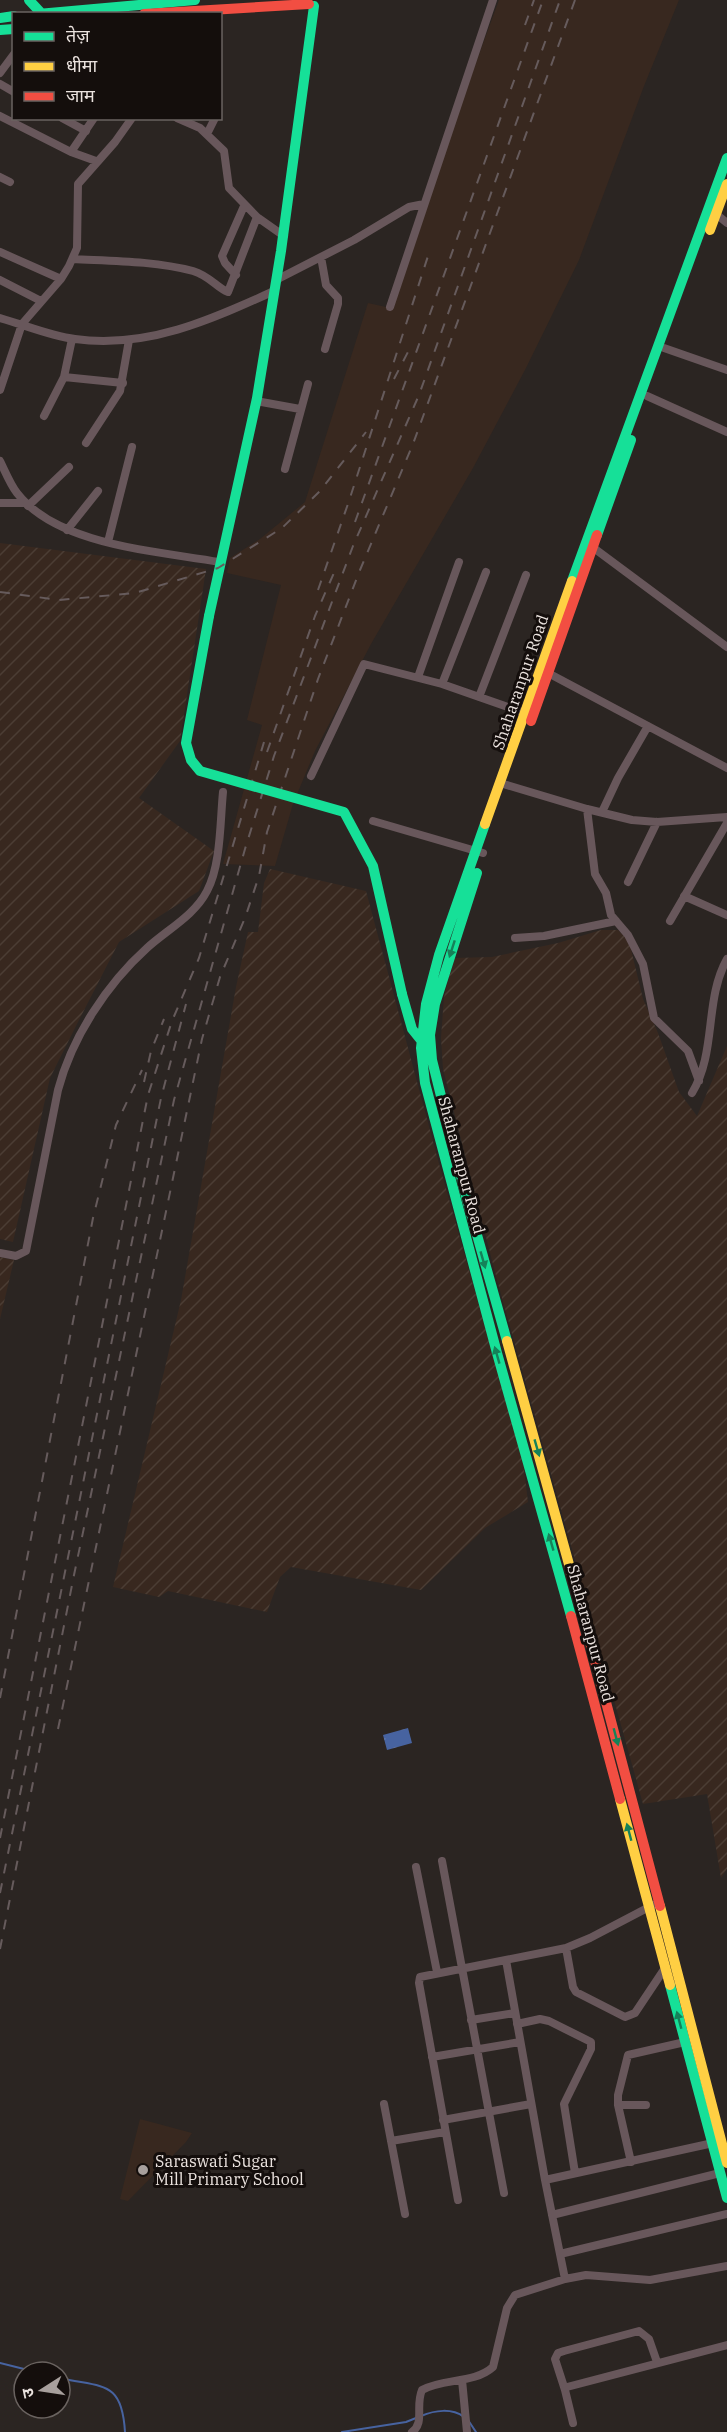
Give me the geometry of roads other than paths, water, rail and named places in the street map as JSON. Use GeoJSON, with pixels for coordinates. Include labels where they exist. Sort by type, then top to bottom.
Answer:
{"type":"FeatureCollection","features":[{"type":"Feature","properties":{"kind":"main road"},"geometry":{"type":"LineString","coordinates":[[29,0],[40,12]]}},
{"type":"Feature","properties":{"kind":"main road"},"geometry":{"type":"LineString","coordinates":[[67,12],[195,0]]}},
{"type":"Feature","properties":{"kind":"main road"},"geometry":{"type":"LineString","coordinates":[[185,12],[313,2],[284,236],[256,401],[219,562],[186,743],[191,760],[200,771],[344,812],[373,866],[411,1026],[425,1045]]}},
{"type":"Feature","properties":{"kind":"main road","name":"Shaharanpur Road"},"geometry":{"type":"LineString","coordinates":[[727,158],[589,545],[548,673],[480,852],[435,1004],[430,1035],[425,1045],[432,1060],[465,1196],[580,1602],[654,1904],[727,2163]]}},
{"type":"Feature","properties":{"kind":"main road","name":"Shaharanpur Road"},"geometry":{"type":"LineString","coordinates":[[504,784],[525,713],[727,184]]}},
{"type":"Feature","properties":{"kind":"main road","name":"Shaharanpur Road"},"geometry":{"type":"LineString","coordinates":[[654,1904],[665,1968],[727,2198]]}},
{"type":"Feature","properties":{"kind":"street"},"geometry":{"type":"LineString","coordinates":[[390,307],[493,0]]}},
{"type":"Feature","properties":{"kind":"street"},"geometry":{"type":"LineString","coordinates":[[0,73],[12,57]]}},
{"type":"Feature","properties":{"kind":"street"},"geometry":{"type":"LineString","coordinates":[[0,116],[71,152],[96,161]]}},
{"type":"Feature","properties":{"kind":"street"},"geometry":{"type":"LineString","coordinates":[[66,120],[86,131]]}},
{"type":"Feature","properties":{"kind":"street"},"geometry":{"type":"LineString","coordinates":[[71,152],[93,120]]}},
{"type":"Feature","properties":{"kind":"street"},"geometry":{"type":"LineString","coordinates":[[0,390],[22,324],[61,279],[73,259],[79,234],[78,184],[115,142],[131,120]]}},
{"type":"Feature","properties":{"kind":"street"},"geometry":{"type":"LineString","coordinates":[[183,120],[207,134],[224,151],[228,188],[244,206],[284,236]]}},
{"type":"Feature","properties":{"kind":"street"},"geometry":{"type":"LineString","coordinates":[[207,134],[214,120]]}},
{"type":"Feature","properties":{"kind":"street"},"geometry":{"type":"LineString","coordinates":[[0,177],[10,182]]}},
{"type":"Feature","properties":{"kind":"street"},"geometry":{"type":"LineString","coordinates":[[0,318],[72,339],[129,340],[193,326],[275,286],[409,207],[424,204]]}},
{"type":"Feature","properties":{"kind":"street"},"geometry":{"type":"LineString","coordinates":[[236,275],[222,256],[244,206]]}},
{"type":"Feature","properties":{"kind":"street"},"geometry":{"type":"LineString","coordinates":[[716,214],[727,223]]}},
{"type":"Feature","properties":{"kind":"street"},"geometry":{"type":"LineString","coordinates":[[73,259],[130,262],[192,271],[208,276],[225,292],[231,290],[257,217]]}},
{"type":"Feature","properties":{"kind":"street"},"geometry":{"type":"LineString","coordinates":[[0,252],[61,279]]}},
{"type":"Feature","properties":{"kind":"street"},"geometry":{"type":"LineString","coordinates":[[321,257],[326,285],[338,298],[325,349]]}},
{"type":"Feature","properties":{"kind":"street"},"geometry":{"type":"LineString","coordinates":[[0,280],[41,301]]}},
{"type":"Feature","properties":{"kind":"street"},"geometry":{"type":"LineString","coordinates":[[44,416],[64,377],[72,339]]}},
{"type":"Feature","properties":{"kind":"street"},"geometry":{"type":"LineString","coordinates":[[86,443],[120,391],[129,340]]}},
{"type":"Feature","properties":{"kind":"street"},"geometry":{"type":"LineString","coordinates":[[664,348],[727,370]]}},
{"type":"Feature","properties":{"kind":"street"},"geometry":{"type":"LineString","coordinates":[[64,377],[123,383]]}},
{"type":"Feature","properties":{"kind":"street"},"geometry":{"type":"LineString","coordinates":[[285,469],[308,384]]}},
{"type":"Feature","properties":{"kind":"street"},"geometry":{"type":"LineString","coordinates":[[647,396],[727,432]]}},
{"type":"Feature","properties":{"kind":"street"},"geometry":{"type":"LineString","coordinates":[[256,401],[300,410]]}},
{"type":"Feature","properties":{"kind":"street"},"geometry":{"type":"LineString","coordinates":[[108,542],[132,447]]}},
{"type":"Feature","properties":{"kind":"street"},"geometry":{"type":"LineString","coordinates":[[0,460],[17,493],[27,504],[67,531],[108,542],[219,562]]}},
{"type":"Feature","properties":{"kind":"street"},"geometry":{"type":"LineString","coordinates":[[0,503],[27,504],[69,466]]}},
{"type":"Feature","properties":{"kind":"street"},"geometry":{"type":"LineString","coordinates":[[67,531],[98,491]]}},
{"type":"Feature","properties":{"kind":"street"},"geometry":{"type":"LineString","coordinates":[[589,545],[727,647]]}},
{"type":"Feature","properties":{"kind":"street"},"geometry":{"type":"LineString","coordinates":[[418,677],[459,562]]}},
{"type":"Feature","properties":{"kind":"street"},"geometry":{"type":"LineString","coordinates":[[442,684],[486,572]]}},
{"type":"Feature","properties":{"kind":"street"},"geometry":{"type":"LineString","coordinates":[[479,697],[526,575]]}},
{"type":"Feature","properties":{"kind":"street"},"geometry":{"type":"LineString","coordinates":[[311,776],[363,664],[368,663],[442,684],[525,713]]}},
{"type":"Feature","properties":{"kind":"street"},"geometry":{"type":"LineString","coordinates":[[548,673],[727,768]]}},
{"type":"Feature","properties":{"kind":"street"},"geometry":{"type":"LineString","coordinates":[[602,812],[618,778],[648,726]]}},
{"type":"Feature","properties":{"kind":"street"},"geometry":{"type":"LineString","coordinates":[[504,784],[632,820],[657,822],[727,817]]}},
{"type":"Feature","properties":{"kind":"street"},"geometry":{"type":"LineString","coordinates":[[0,1253],[16,1256],[26,1251],[58,1089],[64,1064],[74,1043],[133,961],[191,912],[208,889],[214,872],[223,792]]}},
{"type":"Feature","properties":{"kind":"street"},"geometry":{"type":"LineString","coordinates":[[587,809],[594,874],[606,893],[610,911],[628,935],[643,964],[654,1018],[688,1051],[699,1081]]}},
{"type":"Feature","properties":{"kind":"street"},"geometry":{"type":"LineString","coordinates":[[374,821],[480,852]]}},
{"type":"Feature","properties":{"kind":"street"},"geometry":{"type":"LineString","coordinates":[[628,882],[657,822]]}},
{"type":"Feature","properties":{"kind":"street"},"geometry":{"type":"LineString","coordinates":[[670,921],[727,823]]}},
{"type":"Feature","properties":{"kind":"street"},"geometry":{"type":"LineString","coordinates":[[684,896],[727,915]]}},
{"type":"Feature","properties":{"kind":"street"},"geometry":{"type":"LineString","coordinates":[[515,938],[544,936],[616,921]]}},
{"type":"Feature","properties":{"kind":"street"},"geometry":{"type":"LineString","coordinates":[[692,1093],[699,1081],[708,1048],[717,982],[727,959]]}},
{"type":"Feature","properties":{"kind":"street"},"geometry":{"type":"LineString","coordinates":[[442,1861],[504,2193]]}},
{"type":"Feature","properties":{"kind":"street"},"geometry":{"type":"LineString","coordinates":[[416,1867],[437,1972]]}},
{"type":"Feature","properties":{"kind":"street"},"geometry":{"type":"LineString","coordinates":[[458,2200],[419,1979],[437,1972],[566,1948],[654,1904]]}},
{"type":"Feature","properties":{"kind":"street"},"geometry":{"type":"LineString","coordinates":[[566,1948],[573,1987],[576,1992],[626,2017],[635,2013],[665,1968]]}},
{"type":"Feature","properties":{"kind":"street"},"geometry":{"type":"LineString","coordinates":[[506,1960],[565,2279]]}},
{"type":"Feature","properties":{"kind":"street"},"geometry":{"type":"LineString","coordinates":[[471,2020],[515,2013]]}},
{"type":"Feature","properties":{"kind":"street"},"geometry":{"type":"LineString","coordinates":[[517,2024],[544,2020],[591,2042],[591,2049],[564,2104],[575,2173]]}},
{"type":"Feature","properties":{"kind":"street"},"geometry":{"type":"LineString","coordinates":[[432,2058],[520,2042]]}},
{"type":"Feature","properties":{"kind":"street"},"geometry":{"type":"LineString","coordinates":[[631,2162],[618,2105],[618,2095],[628,2055],[685,2042]]}},
{"type":"Feature","properties":{"kind":"street"},"geometry":{"type":"LineString","coordinates":[[384,2104],[405,2214]]}},
{"type":"Feature","properties":{"kind":"street"},"geometry":{"type":"LineString","coordinates":[[443,2120],[531,2104]]}},
{"type":"Feature","properties":{"kind":"street"},"geometry":{"type":"LineString","coordinates":[[618,2105],[646,2105]]}},
{"type":"Feature","properties":{"kind":"street"},"geometry":{"type":"LineString","coordinates":[[391,2142],[446,2132]]}},
{"type":"Feature","properties":{"kind":"street"},"geometry":{"type":"LineString","coordinates":[[545,2180],[713,2143]]}},
{"type":"Feature","properties":{"kind":"street"},"geometry":{"type":"LineString","coordinates":[[552,2215],[720,2173]]}},
{"type":"Feature","properties":{"kind":"street"},"geometry":{"type":"LineString","coordinates":[[560,2254],[727,2214]]}},
{"type":"Feature","properties":{"kind":"street"},"geometry":{"type":"LineString","coordinates":[[412,2432],[418,2427],[420,2420],[417,2409],[422,2390],[484,2373],[493,2367],[507,2308],[515,2295],[565,2279],[586,2276],[650,2280],[727,2266]]}},
{"type":"Feature","properties":{"kind":"street"},"geometry":{"type":"LineString","coordinates":[[573,2423],[555,2359],[558,2353],[639,2331],[649,2339],[657,2362]]}},
{"type":"Feature","properties":{"kind":"street"},"geometry":{"type":"LineString","coordinates":[[565,2390],[572,2385],[727,2345]]}},
{"type":"Feature","properties":{"kind":"street"},"geometry":{"type":"LineString","coordinates":[[462,2380],[466,2428]]}},
{"type":"Feature","properties":{"kind":"water"},"geometry":{"type":"Polygon","coordinates":[[[408,1728],[412,1743],[387,1750],[383,1735],[408,1728]]]}},
{"type":"Feature","properties":{"kind":"waterway"},"geometry":{"type":"LineString","coordinates":[[0,2363],[12,2366]]}},
{"type":"Feature","properties":{"kind":"waterway"},"geometry":{"type":"LineString","coordinates":[[72,2380],[108,2389],[120,2403],[125,2432]]}},
{"type":"Feature","properties":{"kind":"waterway"},"geometry":{"type":"LineString","coordinates":[[421,2416],[443,2411],[454,2412],[464,2417]]}},
{"type":"Feature","properties":{"kind":"waterway"},"geometry":{"type":"LineString","coordinates":[[342,2432],[406,2422],[416,2418]]}},
{"type":"Feature","properties":{"kind":"waterway"},"geometry":{"type":"LineString","coordinates":[[468,2420],[476,2432]]}},
{"type":"Feature","properties":{"kind":"railway"},"geometry":{"type":"LineString","coordinates":[[525,25],[534,0]]}},
{"type":"Feature","properties":{"kind":"railway"},"geometry":{"type":"LineString","coordinates":[[355,522],[543,0]]}},
{"type":"Feature","properties":{"kind":"railway"},"geometry":{"type":"LineString","coordinates":[[0,1949],[74,1575],[174,1100],[245,849],[274,756],[353,546],[419,395],[560,0]]}},
{"type":"Feature","properties":{"kind":"railway"},"geometry":{"type":"LineString","coordinates":[[58,1729],[202,1039],[220,977],[245,918],[259,876],[267,832],[318,679],[360,570],[413,444],[575,0]]}},
{"type":"Feature","properties":{"kind":"railway"},"geometry":{"type":"LineString","coordinates":[[318,590],[428,256]]}},
{"type":"Feature","properties":{"kind":"railway"},"geometry":{"type":"LineString","coordinates":[[394,379],[410,348]]}},
{"type":"Feature","properties":{"kind":"railway"},"geometry":{"type":"LineString","coordinates":[[0,592],[59,600],[135,593],[218,568],[282,528],[320,491],[366,432]]}},
{"type":"Feature","properties":{"kind":"railway"},"geometry":{"type":"LineString","coordinates":[[267,752],[315,616],[337,566]]}},
{"type":"Feature","properties":{"kind":"railway"},"geometry":{"type":"LineString","coordinates":[[0,1838],[148,1095],[172,1021],[199,958],[264,742]]}},
{"type":"Feature","properties":{"kind":"railway"},"geometry":{"type":"LineString","coordinates":[[0,1893],[161,1098],[186,1004]]}},
{"type":"Feature","properties":{"kind":"railway"},"geometry":{"type":"LineString","coordinates":[[144,1082],[151,1051],[164,1019]]}},
{"type":"Feature","properties":{"kind":"railway"},"geometry":{"type":"LineString","coordinates":[[0,1698],[93,1218],[116,1125],[142,1070]]}},
{"type":"Feature","properties":{"kind":"place","name":"Saraswati Sugar Mill Primary School"},"geometry":{"type":"Point","coordinates":[143,2170]}}]}
